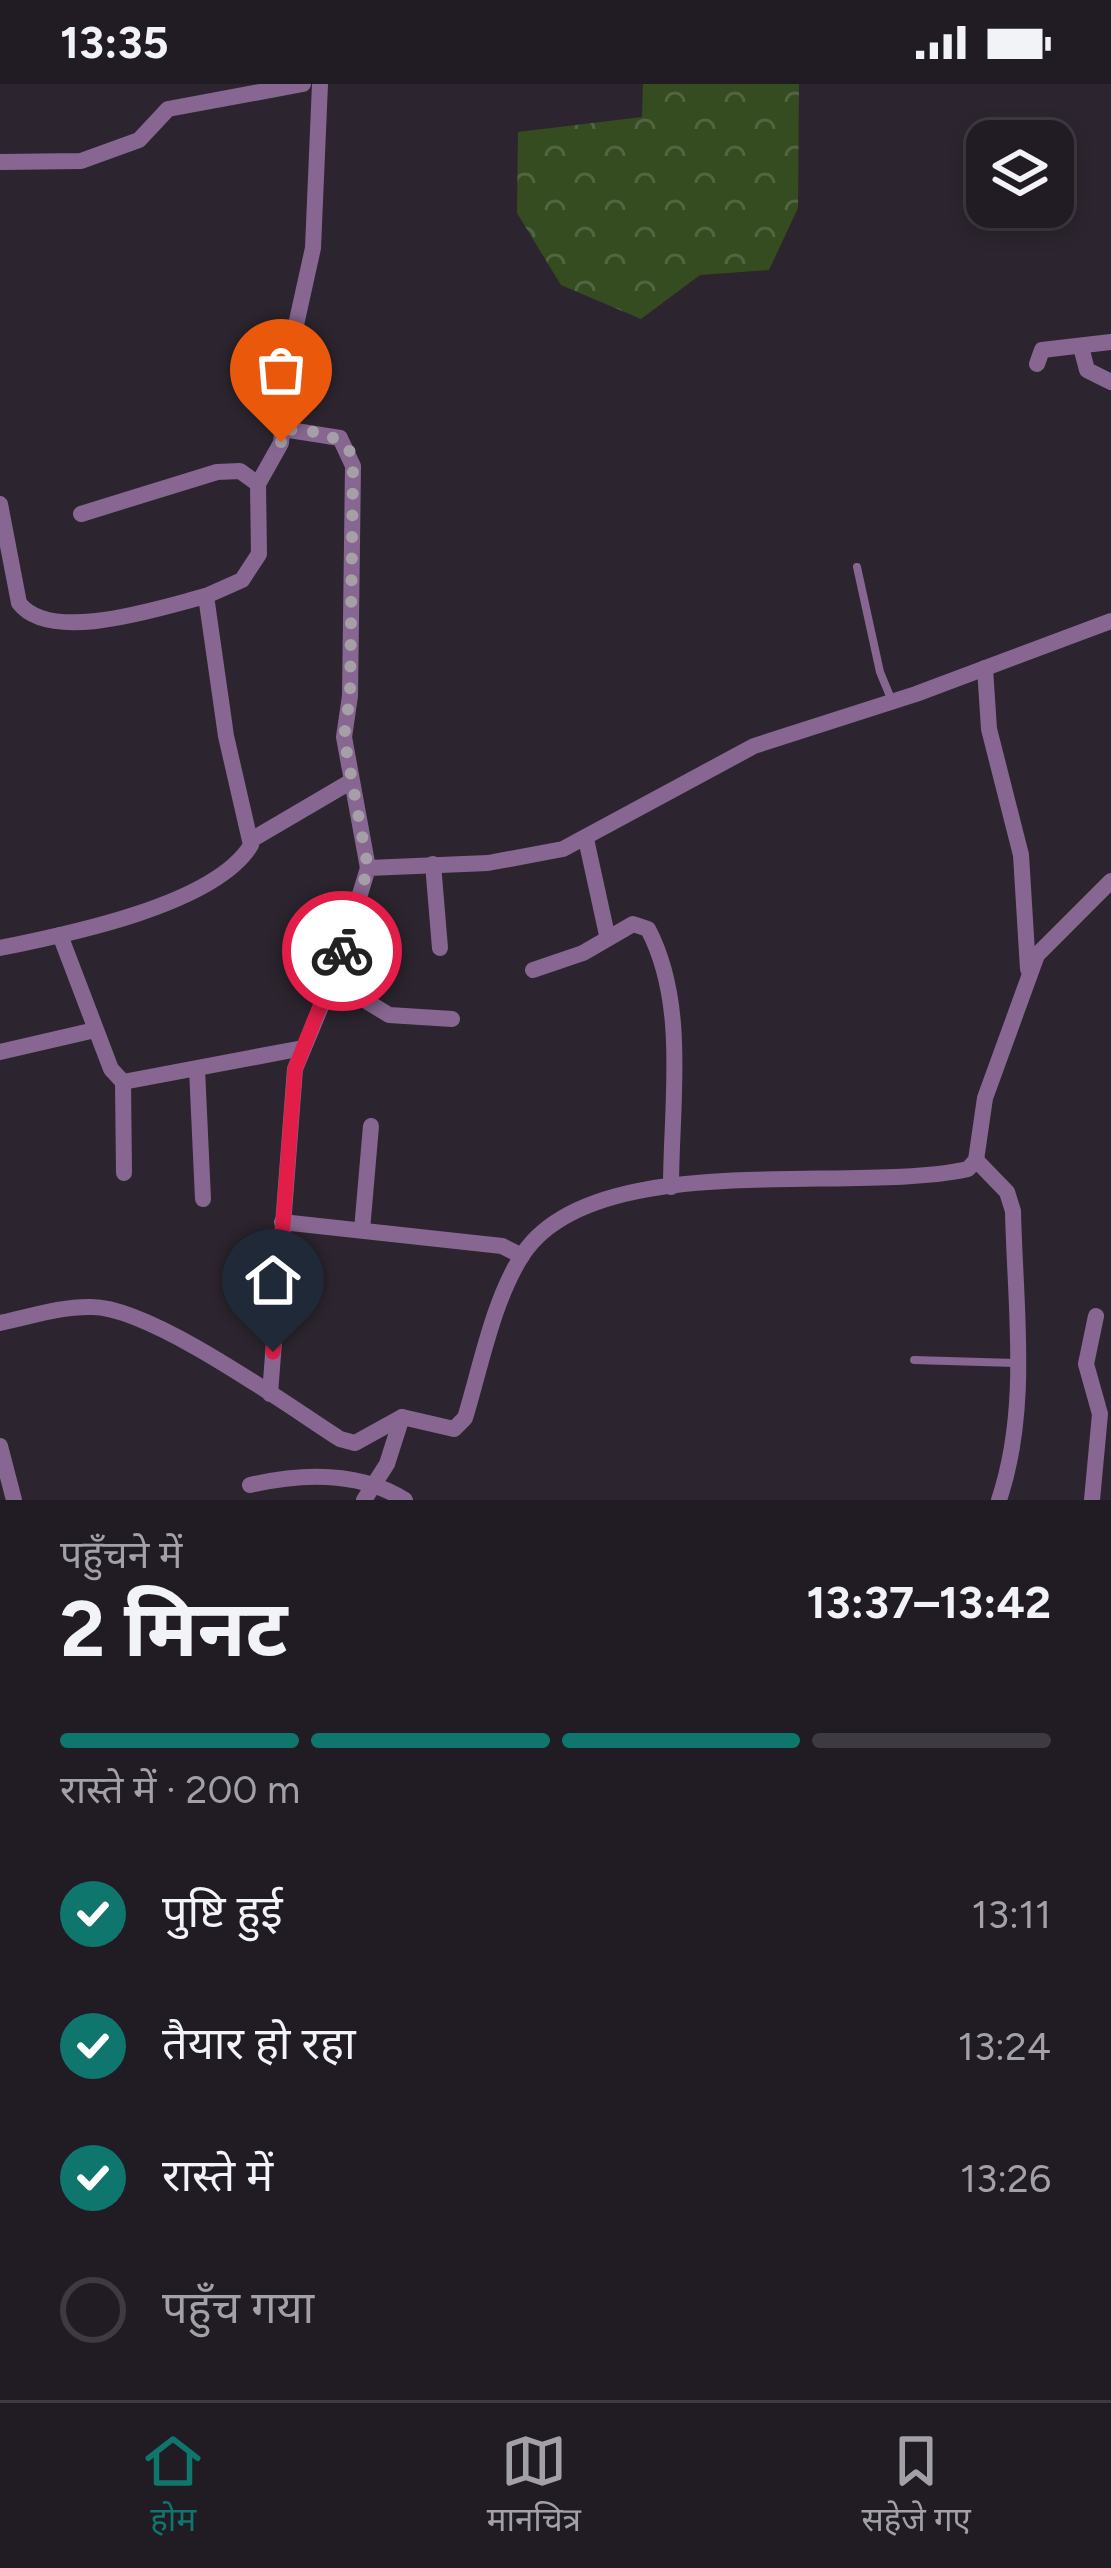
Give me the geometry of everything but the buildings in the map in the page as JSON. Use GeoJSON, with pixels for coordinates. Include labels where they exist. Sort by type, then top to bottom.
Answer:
{"type":"FeatureCollection","features":[{"type":"Feature","properties":{"kind":"street"},"geometry":{"type":"LineString","coordinates":[[0,161],[81,160],[139,140],[168,109],[302,84]]}},
{"type":"Feature","properties":{"kind":"street"},"geometry":{"type":"LineString","coordinates":[[0,504],[19,603],[40,619],[129,617],[206,596],[242,580],[252,569],[261,537],[258,484],[283,429],[292,343],[313,248],[320,84]]}},
{"type":"Feature","properties":{"kind":"street"},"geometry":{"type":"LineString","coordinates":[[1036,364],[1042,350],[1111,341]]}},
{"type":"Feature","properties":{"kind":"street"},"geometry":{"type":"LineString","coordinates":[[1081,347],[1087,370],[1111,382]]}},
{"type":"Feature","properties":{"kind":"street"},"geometry":{"type":"LineString","coordinates":[[270,1394],[292,1089],[368,868],[344,737],[350,696],[353,466],[340,438],[283,429]]}},
{"type":"Feature","properties":{"kind":"street"},"geometry":{"type":"LineString","coordinates":[[81,514],[230,470],[258,484]]}},
{"type":"Feature","properties":{"kind":"street"},"geometry":{"type":"LineString","coordinates":[[0,948],[157,907],[202,886],[245,855],[250,840],[226,736],[206,596]]}},
{"type":"Feature","properties":{"kind":"street"},"geometry":{"type":"LineString","coordinates":[[368,868],[532,857],[586,839],[703,770],[754,746],[893,702],[1111,621]]}},
{"type":"Feature","properties":{"kind":"street"},"geometry":{"type":"LineString","coordinates":[[985,668],[989,729],[1021,855],[1028,975]]}},
{"type":"Feature","properties":{"kind":"street"},"geometry":{"type":"LineString","coordinates":[[250,840],[350,782]]}},
{"type":"Feature","properties":{"kind":"street"},"geometry":{"type":"LineString","coordinates":[[586,839],[607,935]]}},
{"type":"Feature","properties":{"kind":"street"},"geometry":{"type":"LineString","coordinates":[[433,864],[440,948]]}},
{"type":"Feature","properties":{"kind":"street"},"geometry":{"type":"LineString","coordinates":[[0,1323],[77,1308],[107,1308],[192,1347],[340,1439],[355,1443],[402,1417],[447,1429],[462,1424],[522,1256],[545,1233],[608,1195],[968,1169],[976,1160],[985,1098],[1028,975],[1048,940],[1111,881]]}},
{"type":"Feature","properties":{"kind":"street"},"geometry":{"type":"LineString","coordinates":[[532,970],[583,953],[607,935],[633,925],[648,929],[664,974],[673,1031],[671,1187]]}},
{"type":"Feature","properties":{"kind":"street"},"geometry":{"type":"LineString","coordinates":[[60,935],[95,1030],[123,1082],[124,1173]]}},
{"type":"Feature","properties":{"kind":"street"},"geometry":{"type":"LineString","coordinates":[[332,980],[389,1015],[452,1019]]}},
{"type":"Feature","properties":{"kind":"street"},"geometry":{"type":"LineString","coordinates":[[0,1052],[95,1030]]}},
{"type":"Feature","properties":{"kind":"street"},"geometry":{"type":"LineString","coordinates":[[123,1082],[303,1048]]}},
{"type":"Feature","properties":{"kind":"street"},"geometry":{"type":"LineString","coordinates":[[196,1069],[203,1199]]}},
{"type":"Feature","properties":{"kind":"street"},"geometry":{"type":"LineString","coordinates":[[362,1230],[371,1126]]}},
{"type":"Feature","properties":{"kind":"street"},"geometry":{"type":"LineString","coordinates":[[976,1160],[1011,1200],[1016,1436],[999,1500]]}},
{"type":"Feature","properties":{"kind":"street"},"geometry":{"type":"LineString","coordinates":[[282,1222],[502,1246],[522,1256]]}},
{"type":"Feature","properties":{"kind":"street"},"geometry":{"type":"LineString","coordinates":[[1092,1500],[1100,1414],[1086,1364],[1096,1316]]}},
{"type":"Feature","properties":{"kind":"street"},"geometry":{"type":"LineString","coordinates":[[364,1500],[392,1452],[402,1417]]}},
{"type":"Feature","properties":{"kind":"street"},"geometry":{"type":"LineString","coordinates":[[0,1446],[14,1500]]}},
{"type":"Feature","properties":{"kind":"street"},"geometry":{"type":"LineString","coordinates":[[250,1484],[291,1478],[375,1482],[405,1500]]}},
{"type":"Feature","properties":{"kind":"lane"},"geometry":{"type":"LineString","coordinates":[[857,567],[880,672],[893,702]]}},
{"type":"Feature","properties":{"kind":"lane"},"geometry":{"type":"LineString","coordinates":[[914,1360],[1017,1363]]}},
{"type":"Feature","properties":{"kind":"green space"},"geometry":{"type":"Polygon","coordinates":[[[643,84],[799,84],[798,208],[769,270],[700,275],[641,319],[561,285],[517,213],[518,132],[642,117],[643,84]]]}},
{"type":"Feature","properties":{"kind":"way so far"},"geometry":{"type":"LineString","coordinates":[[281,442],[283,429],[326,433],[340,438],[353,466],[350,696],[344,737],[368,868],[342,951]]}},
{"type":"Feature","properties":{"kind":"route"},"geometry":{"type":"LineString","coordinates":[[273,1352],[295,1069],[342,951]]}}]}
